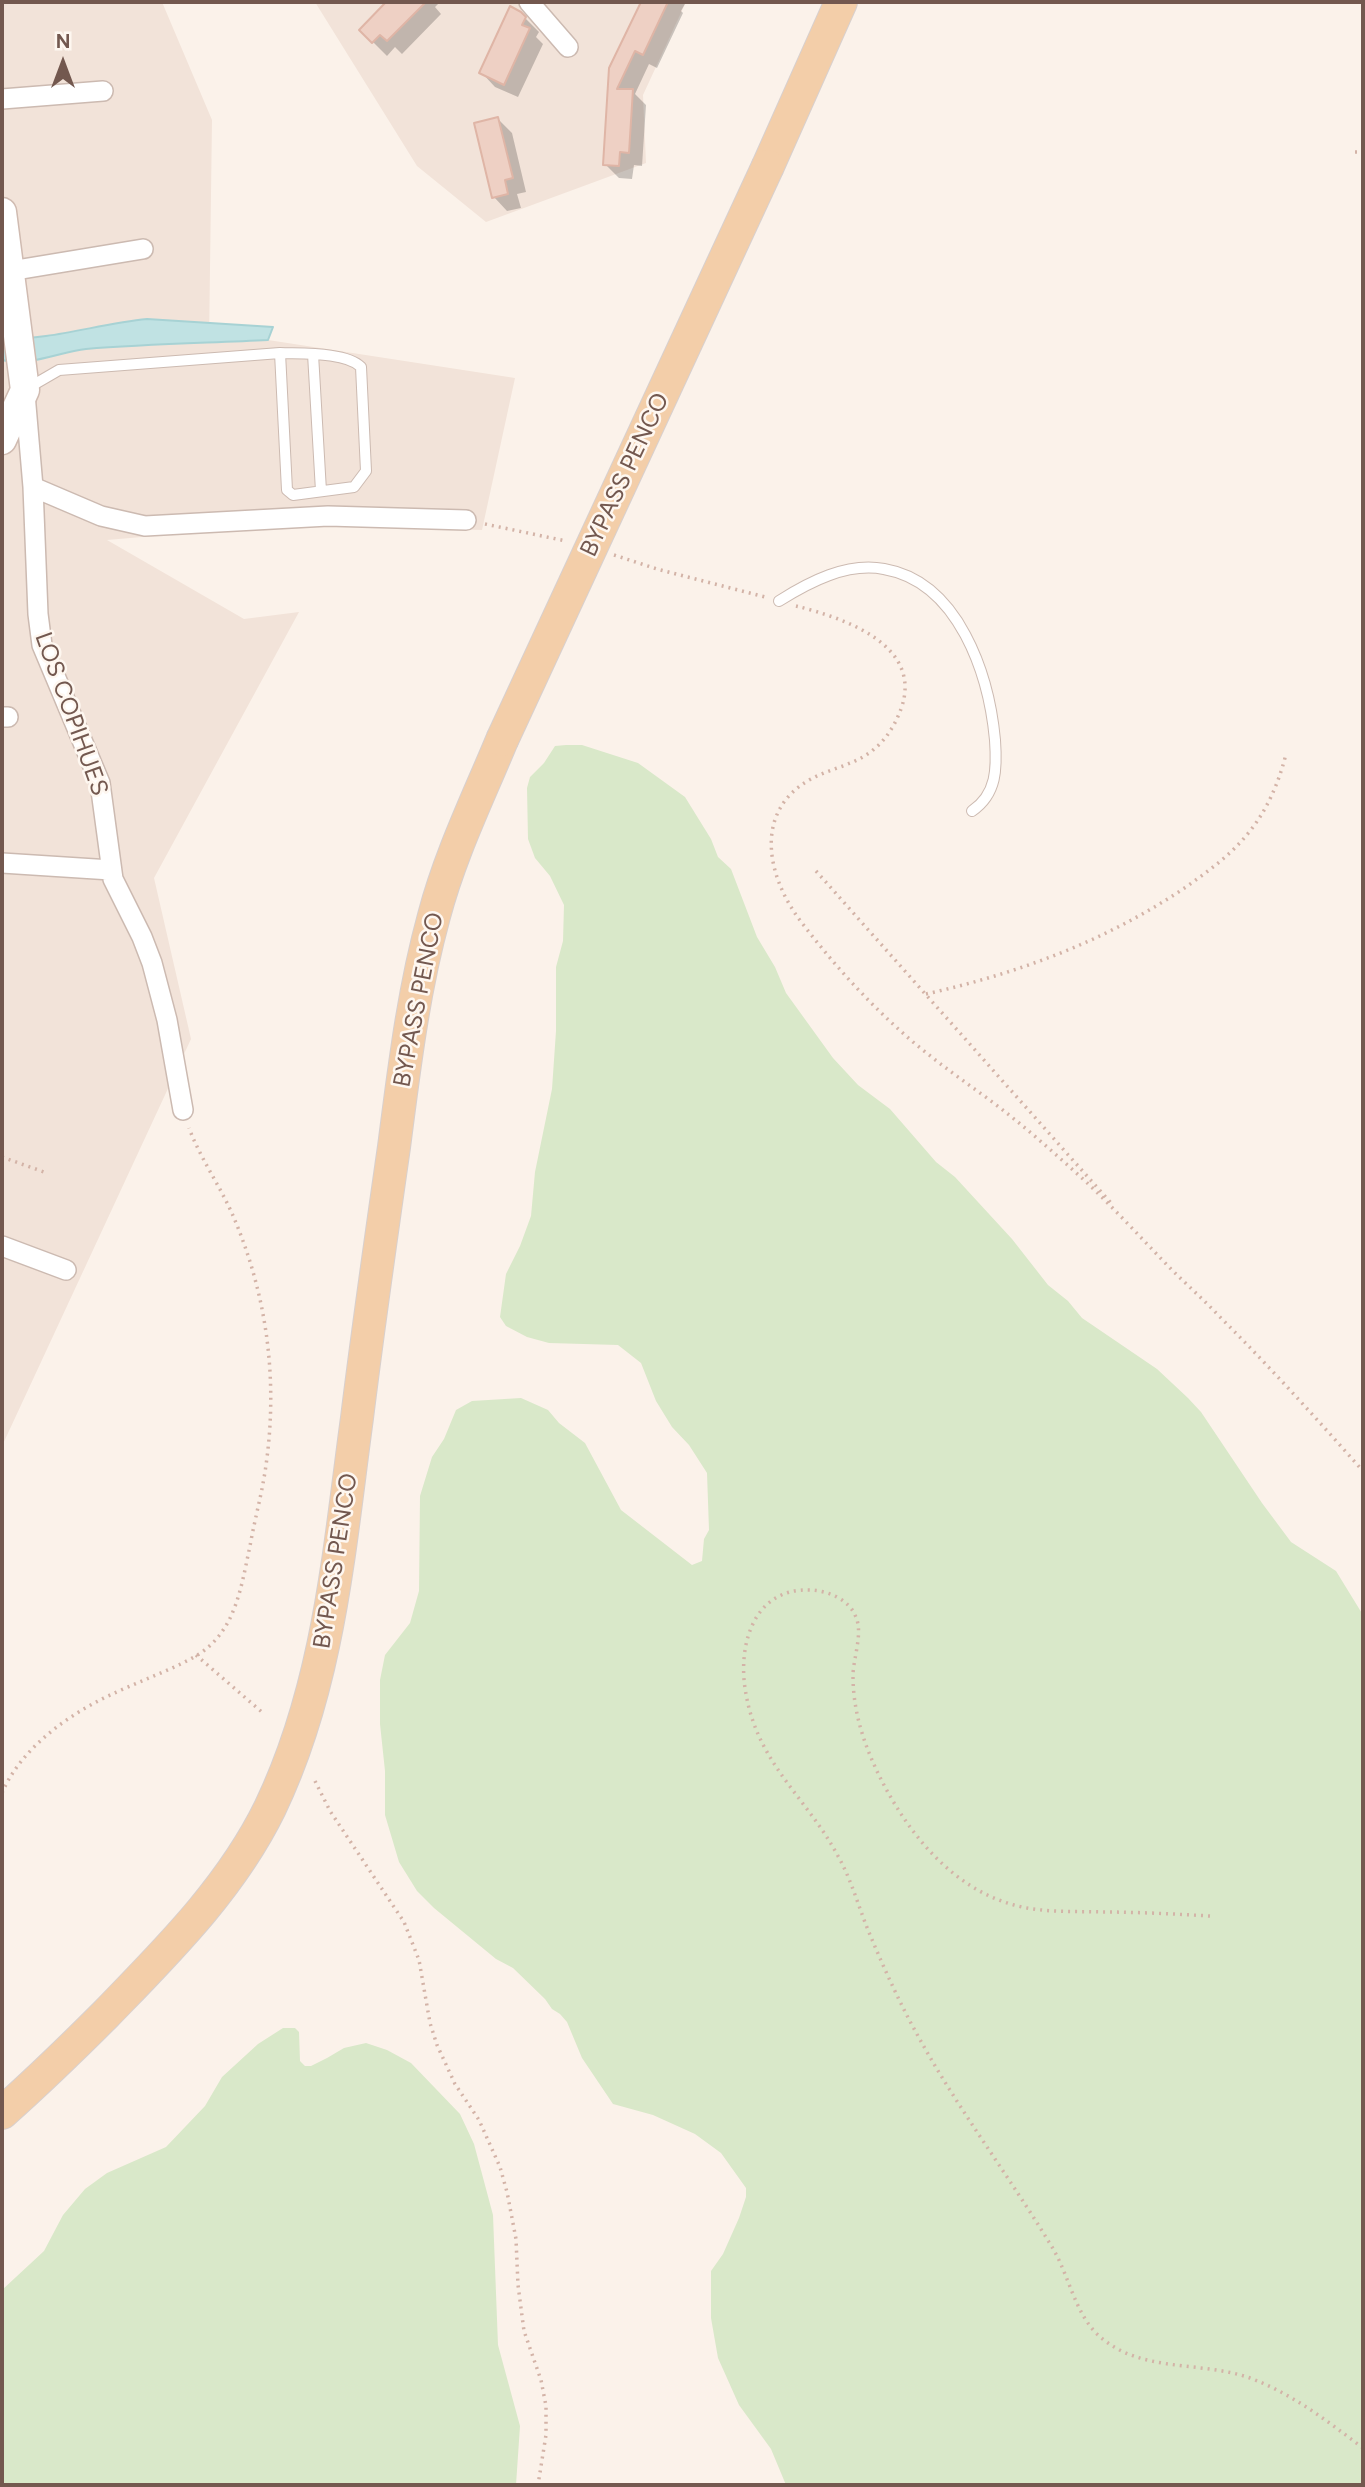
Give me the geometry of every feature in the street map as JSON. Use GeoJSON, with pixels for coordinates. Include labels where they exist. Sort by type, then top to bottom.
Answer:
{"type":"FeatureCollection","features":[{"type":"Feature","properties":{"kind":"main road","name":"BYPASS PENCO"},"geometry":{"type":"LineString","coordinates":[[2,2113],[56,2064],[190,1925],[241,1860],[274,1799],[305,1719],[322,1650],[341,1548],[397,1121],[422,964],[450,864],[502,740],[768,166],[841,2]]}},
{"type":"Feature","properties":{"kind":"main road"},"geometry":{"type":"LineString","coordinates":[[2,212],[24,380],[2,440]]}},
{"type":"Feature","properties":{"kind":"main road","name":"BYPASS PENCO"},"geometry":{"type":"LineString","coordinates":[[2,2090],[59,2045],[107,2012]]}},
{"type":"Feature","properties":{"kind":"street"},"geometry":{"type":"LineString","coordinates":[[529,2],[568,47]]}},
{"type":"Feature","properties":{"kind":"street"},"geometry":{"type":"LineString","coordinates":[[2,99],[103,91]]}},
{"type":"Feature","properties":{"kind":"street"},"geometry":{"type":"LineString","coordinates":[[10,271],[143,249]]}},
{"type":"Feature","properties":{"kind":"street","name":"LOS COPIHUES"},"geometry":{"type":"LineString","coordinates":[[24,380],[42,645],[100,783],[111,870],[116,888],[142,937],[152,963],[167,1020],[183,1110]]}},
{"type":"Feature","properties":{"kind":"street"},"geometry":{"type":"LineString","coordinates":[[33,487],[101,516],[145,526],[328,516],[466,520]]}},
{"type":"Feature","properties":{"kind":"street"},"geometry":{"type":"LineString","coordinates":[[2,863],[111,870]]}},
{"type":"Feature","properties":{"kind":"street"},"geometry":{"type":"LineString","coordinates":[[2,1246],[66,1270]]}},
{"type":"Feature","properties":{"kind":"lane"},"geometry":{"type":"LineString","coordinates":[[24,380],[60,370],[281,353],[354,360],[361,367],[366,471],[354,487],[293,495],[287,490],[281,353]]}},
{"type":"Feature","properties":{"kind":"lane"},"geometry":{"type":"LineString","coordinates":[[313,354],[321,491]]}},
{"type":"Feature","properties":{"kind":"lane"},"geometry":{"type":"LineString","coordinates":[[779,601],[815,580],[834,573],[869,567],[899,573],[920,584],[939,600],[963,630],[973,649],[991,707],[995,776],[989,794],[972,811]]}},
{"type":"Feature","properties":{"kind":"path"},"geometry":{"type":"LineString","coordinates":[[1355,152],[1363,152]]}},
{"type":"Feature","properties":{"kind":"path"},"geometry":{"type":"LineString","coordinates":[[466,520],[576,544]]}},
{"type":"Feature","properties":{"kind":"path"},"geometry":{"type":"LineString","coordinates":[[611,554],[839,619],[872,635],[884,645],[901,668],[905,692],[902,706],[890,731],[873,751],[810,779],[791,793],[778,810],[772,829],[771,846],[776,872],[787,900],[833,961],[884,1016],[939,1063],[1037,1139],[1128,1223],[1265,1363],[1363,1471]]}},
{"type":"Feature","properties":{"kind":"path"},"geometry":{"type":"LineString","coordinates":[[926,994],[1008,973],[1048,959],[1115,929],[1173,895],[1218,864],[1251,830],[1271,797],[1286,754]]}},
{"type":"Feature","properties":{"kind":"path"},"geometry":{"type":"LineString","coordinates":[[816,871],[1128,1223]]}},
{"type":"Feature","properties":{"kind":"path"},"geometry":{"type":"LineString","coordinates":[[2,1792],[9,1775],[28,1754],[71,1717],[118,1691],[170,1670],[208,1648],[227,1627],[245,1572],[269,1441],[271,1372],[263,1310],[247,1250],[222,1192],[192,1138],[183,1110]]}},
{"type":"Feature","properties":{"kind":"path"},"geometry":{"type":"LineString","coordinates":[[2,1157],[44,1172]]}},
{"type":"Feature","properties":{"kind":"path"},"geometry":{"type":"LineString","coordinates":[[1210,1916],[1028,1909],[996,1899],[957,1876],[929,1850],[902,1815],[869,1753],[856,1714],[853,1691],[859,1627],[854,1611],[834,1595],[810,1590],[788,1593],[762,1610],[750,1630],[743,1663],[745,1691],[756,1731],[779,1773],[832,1844],[880,1958],[917,2033],[966,2117],[1055,2251],[1084,2318],[1104,2340],[1139,2358],[1161,2364],[1224,2371],[1264,2384],[1308,2407],[1363,2448]]}},
{"type":"Feature","properties":{"kind":"path"},"geometry":{"type":"LineString","coordinates":[[196,1656],[263,1713]]}},
{"type":"Feature","properties":{"kind":"path"},"geometry":{"type":"LineString","coordinates":[[315,1781],[330,1811],[404,1922],[419,1960],[430,2023],[437,2045],[455,2084],[479,2120],[508,2192],[516,2239],[524,2331],[541,2380],[546,2406],[546,2435],[538,2485]]}},
{"type":"Feature","properties":{"kind":"shaded area"},"geometry":{"type":"Polygon","coordinates":[[[2,2],[162,2],[212,120],[209,342],[268,340],[515,378],[482,530],[292,524],[107,540],[244,619],[299,612],[154,878],[191,1039],[2,1446],[2,2]]]}},
{"type":"Feature","properties":{"kind":"shaded area"},"geometry":{"type":"Polygon","coordinates":[[[315,2],[686,2],[643,95],[646,163],[486,222],[417,166],[315,2]]]}},
{"type":"Feature","properties":{"kind":"green space"},"geometry":{"type":"Polygon","coordinates":[[[582,745],[638,763],[685,797],[711,839],[718,857],[731,869],[757,937],[775,967],[786,993],[833,1058],[858,1085],[890,1109],[936,1162],[955,1177],[1012,1239],[1048,1285],[1068,1301],[1082,1318],[1157,1369],[1188,1398],[1201,1412],[1291,1542],[1336,1571],[1363,1615],[1363,2485],[786,2485],[771,2449],[739,2405],[718,2358],[711,2318],[711,2271],[723,2254],[739,2218],[746,2188],[721,2153],[695,2134],[653,2115],[613,2104],[582,2058],[567,2022],[560,2014],[513,1968],[496,1959],[434,1908],[417,1891],[399,1862],[385,1815],[380,1680],[385,1655],[410,1623],[419,1591],[420,1496],[432,1457],[444,1439],[456,1410],[472,1401],[521,1398],[548,1410],[559,1423],[585,1443],[621,1510],[692,1565],[702,1561],[704,1539],[709,1530],[707,1473],[656,1401],[641,1363],[618,1345],[549,1343],[527,1337],[506,1326],[500,1317],[506,1274],[531,1216],[535,1172],[552,1089],[556,967],[563,941],[564,905],[550,876],[535,858],[528,839],[527,788],[530,777],[544,763],[555,746],[582,745]]]}},
{"type":"Feature","properties":{"kind":"green space"},"geometry":{"type":"Polygon","coordinates":[[[283,2028],[295,2028],[299,2032],[300,2061],[305,2066],[311,2066],[344,2048],[366,2043],[387,2050],[411,2063],[460,2114],[474,2144],[493,2215],[498,2345],[520,2426],[516,2485],[2,2485],[2,2290],[44,2251],[63,2215],[85,2189],[107,2173],[166,2147],[205,2106],[222,2077],[258,2044],[283,2028]]]}},
{"type":"Feature","properties":{"kind":"water"},"geometry":{"type":"Polygon","coordinates":[[[147,319],[273,327],[268,340],[86,349],[23,362],[2,360],[2,339],[38,337],[147,319]]]}},
{"type":"Feature","properties":{"kind":"building"},"geometry":{"type":"Polygon","coordinates":[[[386,2],[426,2],[387,41],[380,35],[372,43],[359,30],[386,2]]]}},
{"type":"Feature","properties":{"kind":"building"},"geometry":{"type":"Polygon","coordinates":[[[641,2],[668,2],[643,55],[635,51],[617,89],[633,89],[629,153],[620,152],[619,166],[603,165],[609,68],[641,2]]]}},
{"type":"Feature","properties":{"kind":"building"},"geometry":{"type":"Polygon","coordinates":[[[510,6],[526,17],[522,25],[530,28],[504,85],[479,73],[510,6]]]}},
{"type":"Feature","properties":{"kind":"building"},"geometry":{"type":"Polygon","coordinates":[[[498,117],[513,178],[505,180],[508,194],[492,198],[474,123],[498,117]]]}}]}
